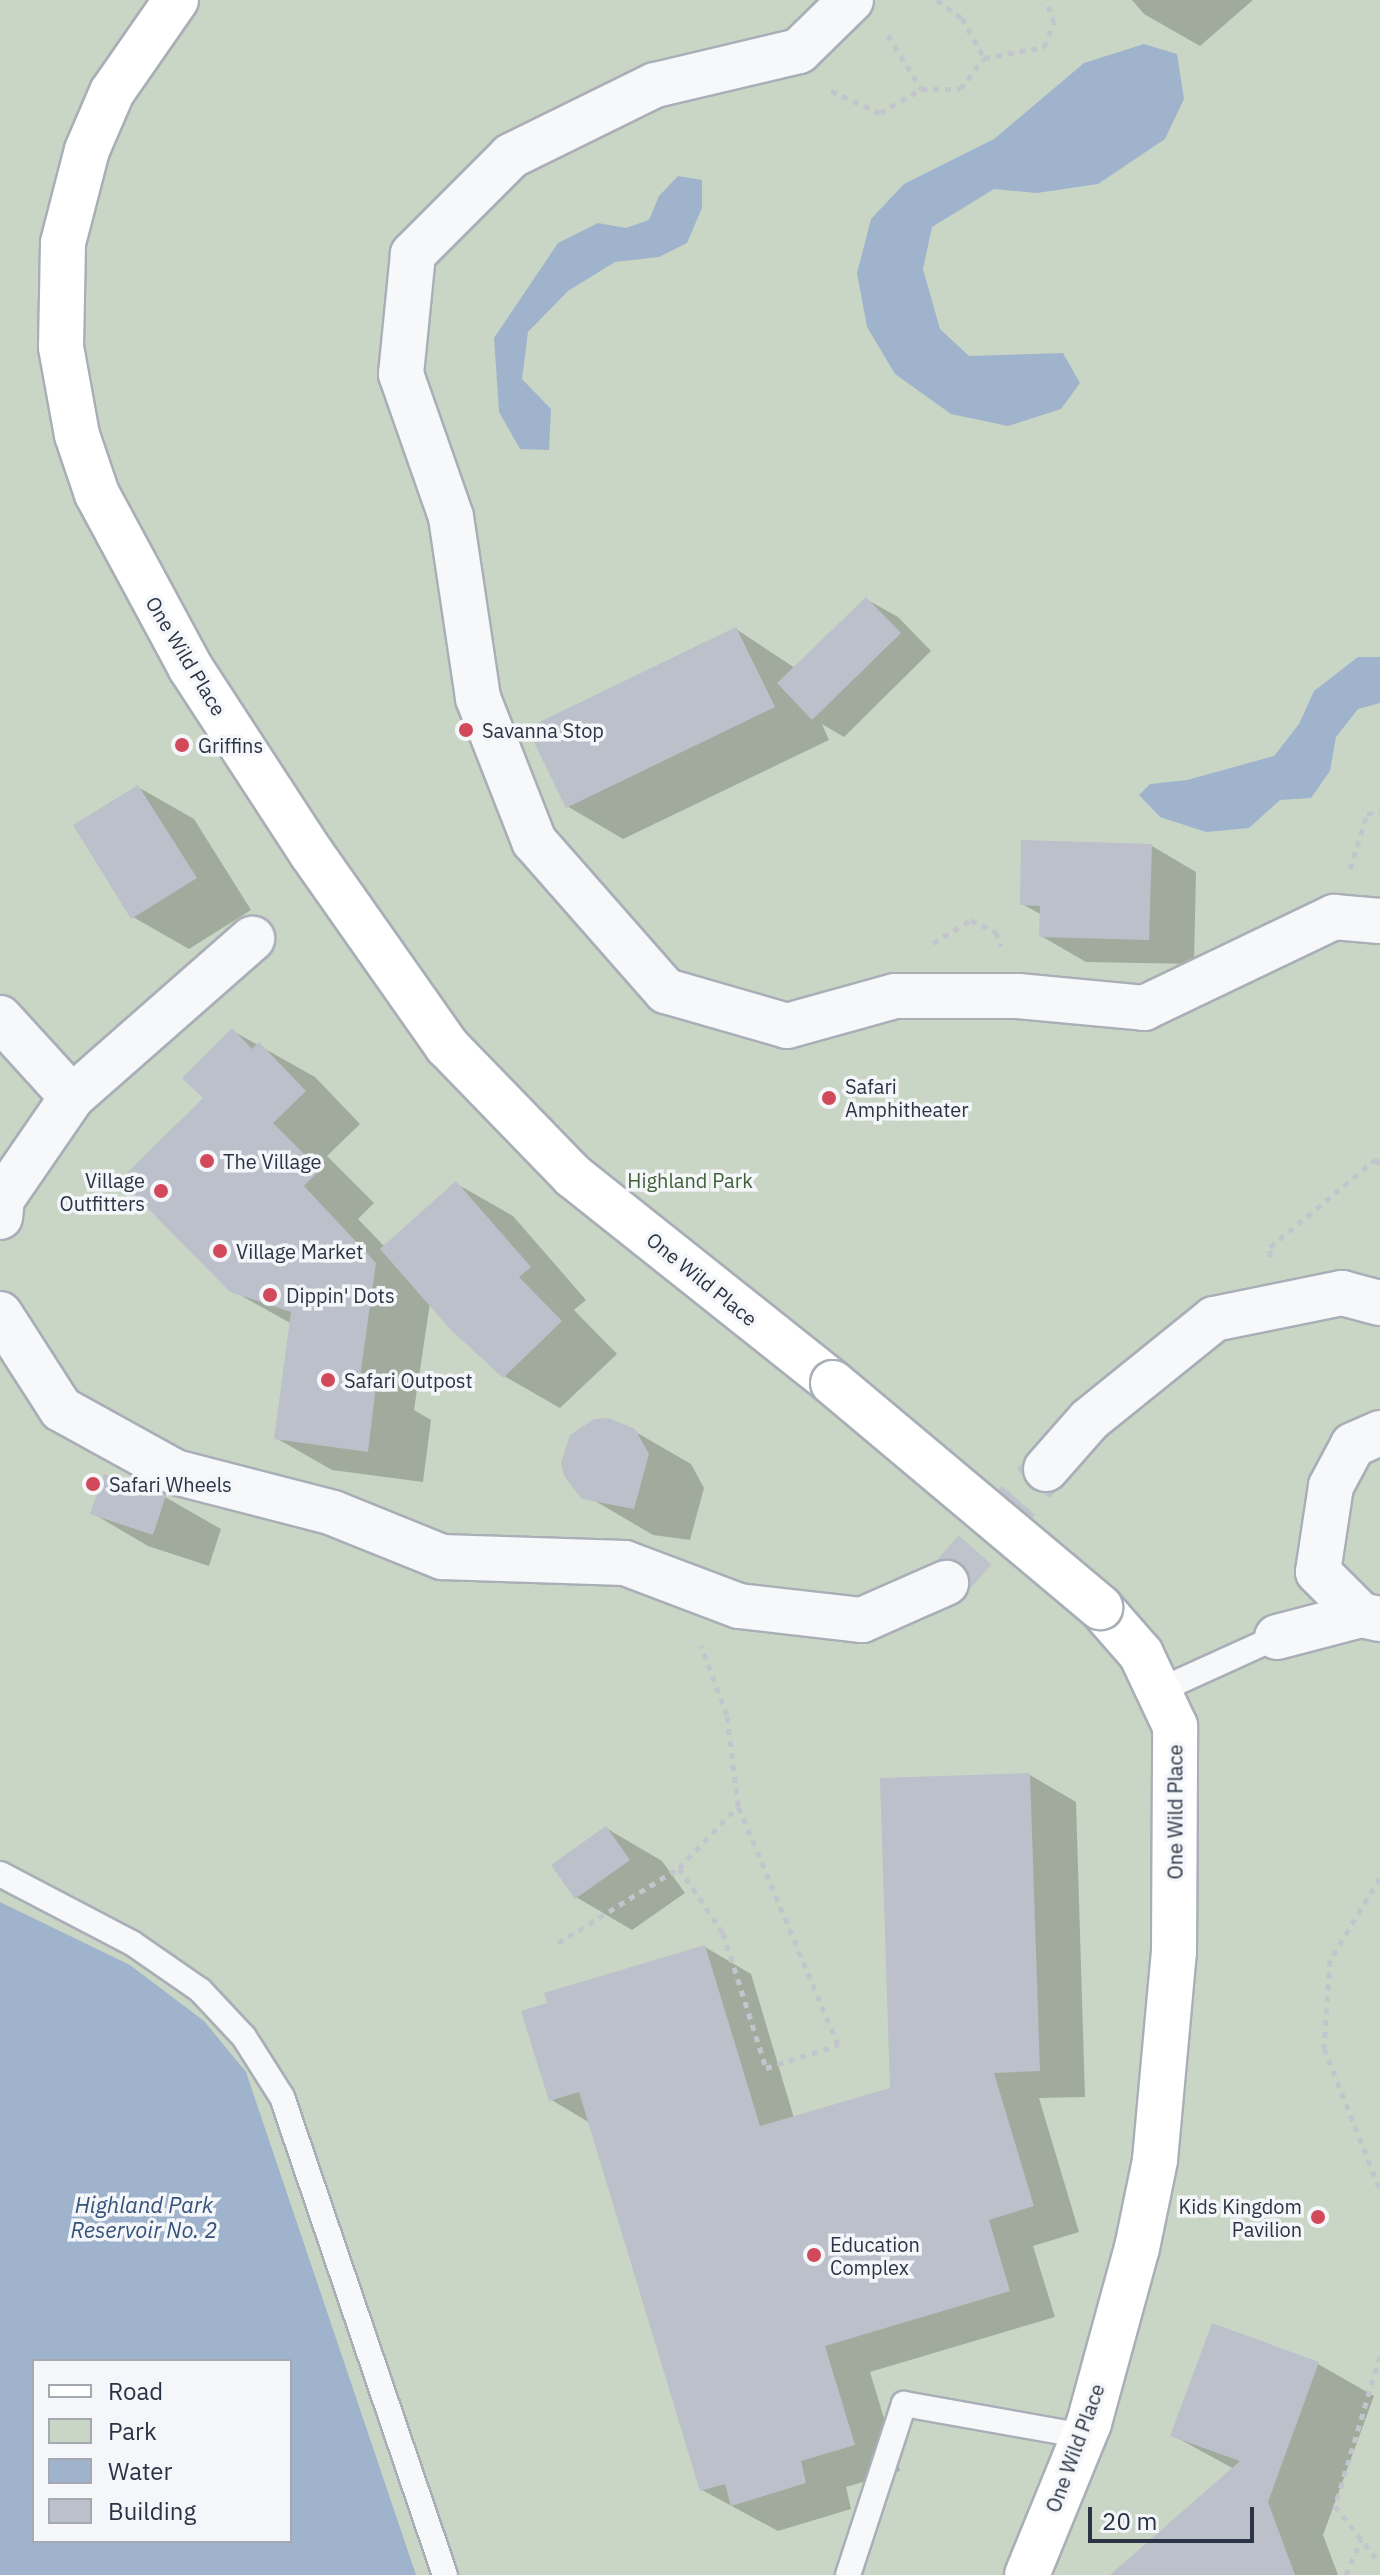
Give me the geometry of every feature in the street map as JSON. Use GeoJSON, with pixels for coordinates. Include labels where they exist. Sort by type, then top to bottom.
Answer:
{"type":"FeatureCollection","features":[{"type":"Feature","properties":{"kind":"main road","name":"One Wild Place"},"geometry":{"type":"LineString","coordinates":[[176,0],[112,92],[87,150],[63,243],[61,347],[77,435],[97,494],[190,667],[312,854],[447,1046],[573,1176],[833,1383],[1100,1607],[1141,1654],[1175,1726],[1174,1952],[1163,2089],[1137,2248],[1083,2436],[1027,2575]]}},
{"type":"Feature","properties":{"kind":"street"},"geometry":{"type":"LineString","coordinates":[[867,13],[799,51],[655,85],[511,156],[413,254],[401,374],[451,517],[478,698],[534,841],[666,991],[787,1026],[895,996],[1018,996],[1144,1008],[1334,917],[1380,921]]}},
{"type":"Feature","properties":{"kind":"street"},"geometry":{"type":"LineString","coordinates":[[0,1217],[2,1199],[72,1097],[252,939]]}},
{"type":"Feature","properties":{"kind":"street"},"geometry":{"type":"LineString","coordinates":[[0,1018],[72,1097]]}},
{"type":"Feature","properties":{"kind":"street"},"geometry":{"type":"LineString","coordinates":[[1046,1469],[1089,1420],[1214,1319],[1342,1293],[1380,1303]]}},
{"type":"Feature","properties":{"kind":"street"},"geometry":{"type":"LineString","coordinates":[[0,1314],[61,1409],[175,1472],[333,1513],[442,1557],[625,1563],[739,1606],[862,1620],[946,1583]]}},
{"type":"Feature","properties":{"kind":"street"},"geometry":{"type":"LineString","coordinates":[[1370,1617],[1318,1572],[1331,1486],[1353,1445],[1380,1433]]}},
{"type":"Feature","properties":{"kind":"street"},"geometry":{"type":"LineString","coordinates":[[1277,1637],[1370,1617]]}},
{"type":"Feature","properties":{"kind":"lane"},"geometry":{"type":"LineString","coordinates":[[1158,1691],[1277,1637]]}},
{"type":"Feature","properties":{"kind":"lane"},"geometry":{"type":"LineString","coordinates":[[0,1874],[132,1943],[200,1990],[244,2037],[282,2097],[445,2575]]}},
{"type":"Feature","properties":{"kind":"lane"},"geometry":{"type":"LineString","coordinates":[[848,2575],[904,2404],[1083,2436]]}},
{"type":"Feature","properties":{"kind":"path"},"geometry":{"type":"LineString","coordinates":[[937,0],[962,18],[984,58]]}},
{"type":"Feature","properties":{"kind":"path"},"geometry":{"type":"LineString","coordinates":[[799,51],[818,86],[880,113],[921,89],[960,89],[984,58],[1044,47],[1054,23],[1046,0]]}},
{"type":"Feature","properties":{"kind":"path"},"geometry":{"type":"LineString","coordinates":[[867,13],[921,89]]}},
{"type":"Feature","properties":{"kind":"path"},"geometry":{"type":"LineString","coordinates":[[1334,917],[1367,814],[1380,811]]}},
{"type":"Feature","properties":{"kind":"path"},"geometry":{"type":"LineString","coordinates":[[1274,1307],[1270,1247],[1376,1159],[1380,1165]]}},
{"type":"Feature","properties":{"kind":"path"},"geometry":{"type":"LineString","coordinates":[[679,1868],[723,1933],[766,2068],[838,2045],[738,1806],[727,1715],[699,1641]]}},
{"type":"Feature","properties":{"kind":"path"},"geometry":{"type":"LineString","coordinates":[[558,1943],[679,1868],[738,1806]]}},
{"type":"Feature","properties":{"kind":"path"},"geometry":{"type":"LineString","coordinates":[[1380,1878],[1330,1960],[1324,2048],[1380,2190]]}},
{"type":"Feature","properties":{"kind":"path"},"geometry":{"type":"LineString","coordinates":[[1380,2356],[1335,2506],[1380,2563]]}},
{"type":"Feature","properties":{"kind":"path"},"geometry":{"type":"LineString","coordinates":[[1346,2575],[1361,2539]]}},
{"type":"Feature","properties":{"kind":"green space","name":"Highland Park"},"geometry":{"type":"Polygon","coordinates":[[[0,0],[1380,0],[1380,2575],[0,2575],[0,0]]]}},
{"type":"Feature","properties":{"kind":"water"},"geometry":{"type":"Polygon","coordinates":[[[1144,44],[1177,54],[1184,99],[1165,139],[1098,184],[1037,193],[994,189],[932,227],[923,269],[940,329],[969,356],[1063,353],[1080,383],[1061,409],[1008,426],[951,414],[895,374],[867,327],[857,273],[871,219],[904,184],[994,139],[1084,63],[1144,44]]]}},
{"type":"Feature","properties":{"kind":"water"},"geometry":{"type":"Polygon","coordinates":[[[678,176],[702,180],[702,208],[687,243],[659,257],[615,262],[568,291],[528,332],[522,379],[551,409],[549,450],[520,449],[499,412],[494,338],[558,243],[598,223],[626,228],[649,220],[659,196],[678,176]]]}},
{"type":"Feature","properties":{"kind":"water"},"geometry":{"type":"Polygon","coordinates":[[[1358,657],[1380,657],[1380,703],[1358,709],[1336,737],[1330,771],[1311,798],[1280,800],[1249,828],[1206,832],[1160,817],[1139,795],[1150,784],[1187,780],[1274,756],[1299,724],[1314,691],[1358,657]]]}},
{"type":"Feature","properties":{"kind":"water","name":"Highland Park Reservoir No. 2"},"geometry":{"type":"Polygon","coordinates":[[[0,1902],[130,1965],[204,2021],[246,2072],[416,2575],[0,2575],[0,1902]]]}},
{"type":"Feature","properties":{"kind":"building"},"geometry":{"type":"Polygon","coordinates":[[[866,597],[901,633],[812,720],[777,683],[866,597]]]}},
{"type":"Feature","properties":{"kind":"building"},"geometry":{"type":"Polygon","coordinates":[[[736,627],[775,707],[566,808],[527,728],[736,627]]]}},
{"type":"Feature","properties":{"kind":"building"},"geometry":{"type":"Polygon","coordinates":[[[138,785],[197,878],[131,919],[73,825],[138,785]]]}},
{"type":"Feature","properties":{"kind":"building"},"geometry":{"type":"Polygon","coordinates":[[[1021,840],[1152,844],[1149,940],[1039,937],[1040,906],[1020,905],[1021,840]]]}},
{"type":"Feature","properties":{"kind":"building"},"geometry":{"type":"Polygon","coordinates":[[[232,1028],[252,1049],[259,1042],[306,1091],[273,1123],[320,1170],[304,1186],[376,1263],[359,1384],[376,1386],[368,1452],[274,1439],[291,1312],[230,1292],[120,1180],[203,1098],[182,1078],[232,1028]]]}},
{"type":"Feature","properties":{"kind":"building"},"geometry":{"type":"Polygon","coordinates":[[[456,1181],[531,1267],[519,1277],[562,1321],[503,1378],[450,1329],[380,1249],[456,1181]]]}},
{"type":"Feature","properties":{"kind":"building"},"geometry":{"type":"Polygon","coordinates":[[[608,1418],[635,1429],[649,1454],[634,1509],[582,1499],[564,1476],[561,1463],[570,1435],[594,1419],[608,1418]]]}},
{"type":"Feature","properties":{"kind":"building"},"geometry":{"type":"Polygon","coordinates":[[[104,1474],[166,1495],[153,1535],[90,1514],[104,1474]]]}},
{"type":"Feature","properties":{"kind":"building","name":"Education Complex"},"geometry":{"type":"Polygon","coordinates":[[[1030,1773],[1040,2071],[994,2073],[1034,2206],[989,2220],[1010,2291],[825,2346],[855,2445],[801,2461],[806,2483],[731,2506],[725,2484],[700,2491],[579,2092],[549,2101],[521,2011],[547,2003],[544,1993],[705,1945],[760,2126],[890,2088],[880,1778],[1030,1773]]]}},
{"type":"Feature","properties":{"kind":"building"},"geometry":{"type":"Polygon","coordinates":[[[606,1826],[630,1860],[575,1899],[551,1865],[606,1826]]]}},
{"type":"Feature","properties":{"kind":"building"},"geometry":{"type":"Polygon","coordinates":[[[1212,2323],[1319,2362],[1268,2502],[1295,2575],[1110,2575],[1240,2461],[1170,2436],[1212,2323]]]}},
{"type":"Feature","properties":{"kind":"tunnel"},"geometry":{"type":"LineString","coordinates":[[946,1583],[1046,1469]]}},
{"type":"Feature","properties":{"kind":"place","name":"Savanna Stop"},"geometry":{"type":"Point","coordinates":[466,730]}},
{"type":"Feature","properties":{"kind":"place","name":"Griffins"},"geometry":{"type":"Point","coordinates":[182,745]}},
{"type":"Feature","properties":{"kind":"place","name":"Safari Amphitheater"},"geometry":{"type":"Point","coordinates":[829,1098]}},
{"type":"Feature","properties":{"kind":"place","name":"The Village"},"geometry":{"type":"Point","coordinates":[207,1161]}},
{"type":"Feature","properties":{"kind":"place","name":"Village Outfitters"},"geometry":{"type":"Point","coordinates":[161,1191]}},
{"type":"Feature","properties":{"kind":"place","name":"Village Market"},"geometry":{"type":"Point","coordinates":[220,1251]}},
{"type":"Feature","properties":{"kind":"place","name":"Dippin' Dots"},"geometry":{"type":"Point","coordinates":[270,1295]}},
{"type":"Feature","properties":{"kind":"place","name":"Safari Outpost"},"geometry":{"type":"Point","coordinates":[328,1380]}},
{"type":"Feature","properties":{"kind":"place","name":"Safari Wheels"},"geometry":{"type":"Point","coordinates":[93,1484]}},
{"type":"Feature","properties":{"kind":"place","name":"Kids Kingdom Pavilion"},"geometry":{"type":"Point","coordinates":[1318,2217]}},
{"type":"Feature","properties":{"kind":"place","name":"Education Complex"},"geometry":{"type":"Point","coordinates":[814,2255]}}]}
